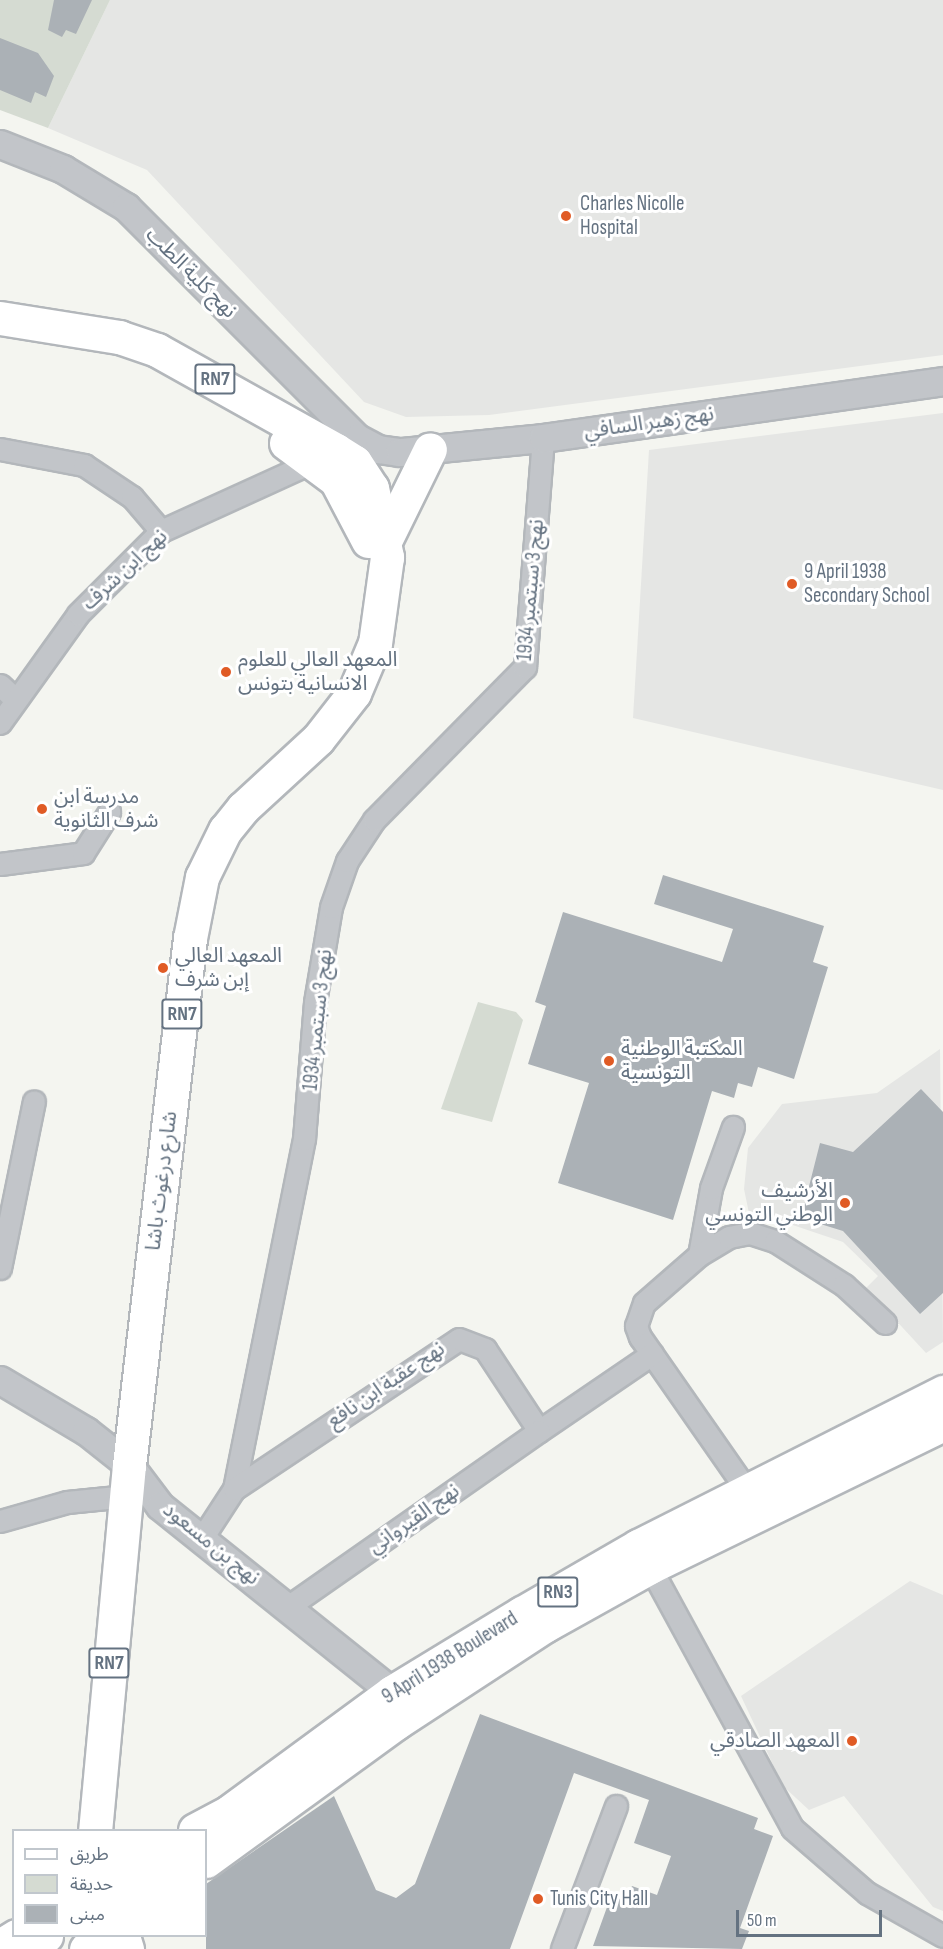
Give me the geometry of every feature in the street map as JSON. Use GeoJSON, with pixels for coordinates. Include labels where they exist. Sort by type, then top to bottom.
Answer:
{"type":"FeatureCollection","features":[{"type":"Feature","properties":{"kind":"main road","name":"RN7"},"geometry":{"type":"LineString","coordinates":[[0,318],[83,333],[157,350],[336,450]]}},
{"type":"Feature","properties":{"kind":"main road"},"geometry":{"type":"LineString","coordinates":[[385,541],[430,449]]}},
{"type":"Feature","properties":{"kind":"main road","name":"شارع درغوث باشا"},"geometry":{"type":"LineString","coordinates":[[95,1829],[128,1480],[190,938],[202,878],[221,836],[243,807],[318,739],[354,693],[375,643],[382,592],[385,541],[372,488],[355,462],[336,450]]}},
{"type":"Feature","properties":{"kind":"main road","name":"شارع درغوث باشا"},"geometry":{"type":"LineString","coordinates":[[336,450],[382,592]]}},
{"type":"Feature","properties":{"kind":"main road","name":"9 April 1938 Boulevard"},"geometry":{"type":"LineString","coordinates":[[755,1502],[943,1392]]}},
{"type":"Feature","properties":{"kind":"main road","name":"9 April 1938 Boulevard"},"geometry":{"type":"LineString","coordinates":[[207,1859],[361,1732],[392,1692],[644,1557],[755,1502],[943,1424]]}},
{"type":"Feature","properties":{"kind":"main road","name":"9 April 1938 Boulevard"},"geometry":{"type":"LineString","coordinates":[[197,1829],[231,1811],[361,1732],[495,1657],[644,1557]]}},
{"type":"Feature","properties":{"kind":"main road"},"geometry":{"type":"LineString","coordinates":[[207,1831],[231,1811]]}},
{"type":"Feature","properties":{"kind":"main road"},"geometry":{"type":"LineString","coordinates":[[0,1946],[13,1937]]}},
{"type":"Feature","properties":{"kind":"main road"},"geometry":{"type":"LineString","coordinates":[[31,1949],[44,1937]]}},
{"type":"Feature","properties":{"kind":"main road"},"geometry":{"type":"LineString","coordinates":[[64,1949],[76,1937]]}},
{"type":"Feature","properties":{"kind":"main road"},"geometry":{"type":"LineString","coordinates":[[86,1949],[101,1937]]}},
{"type":"Feature","properties":{"kind":"street","name":"نهج كلية الطب"},"geometry":{"type":"LineString","coordinates":[[0,144],[63,169],[126,207],[336,450]]}},
{"type":"Feature","properties":{"kind":"street","name":"نهج زهير السافي"},"geometry":{"type":"LineString","coordinates":[[336,450],[430,449],[543,438],[943,381]]}},
{"type":"Feature","properties":{"kind":"street","name":"نهج 3 سبتمبر 1934"},"geometry":{"type":"LineString","coordinates":[[234,1489],[304,1139],[315,1002],[332,907],[347,861],[374,820],[525,667],[543,438]]}},
{"type":"Feature","properties":{"kind":"street"},"geometry":{"type":"LineString","coordinates":[[0,449],[84,465],[132,497],[161,531]]}},
{"type":"Feature","properties":{"kind":"street","name":"نهج ابن شرف"},"geometry":{"type":"LineString","coordinates":[[0,723],[7,692],[78,614],[161,531],[336,450]]}},
{"type":"Feature","properties":{"kind":"street"},"geometry":{"type":"LineString","coordinates":[[0,864],[82,853],[109,812]]}},
{"type":"Feature","properties":{"kind":"street"},"geometry":{"type":"LineString","coordinates":[[0,1268],[34,1101]]}},
{"type":"Feature","properties":{"kind":"street"},"geometry":{"type":"LineString","coordinates":[[699,1255],[711,1188],[733,1127]]}},
{"type":"Feature","properties":{"kind":"street"},"geometry":{"type":"LineString","coordinates":[[755,1502],[652,1354],[636,1326],[638,1313],[699,1255],[729,1237],[750,1233],[775,1240],[844,1285],[885,1323]]}},
{"type":"Feature","properties":{"kind":"street","name":"نهج عقبة ابن نافع"},"geometry":{"type":"LineString","coordinates":[[202,1538],[234,1489],[459,1339],[485,1349],[539,1431]]}},
{"type":"Feature","properties":{"kind":"street"},"geometry":{"type":"LineString","coordinates":[[539,1431],[652,1354]]}},
{"type":"Feature","properties":{"kind":"street","name":"نهج بن مسعود"},"geometry":{"type":"LineString","coordinates":[[0,1380],[86,1431],[128,1480],[289,1606],[392,1692]]}},
{"type":"Feature","properties":{"kind":"street","name":"نهج القيرواني"},"geometry":{"type":"LineString","coordinates":[[289,1606],[539,1431]]}},
{"type":"Feature","properties":{"kind":"street"},"geometry":{"type":"LineString","coordinates":[[0,1521],[67,1502],[128,1480]]}},
{"type":"Feature","properties":{"kind":"street"},"geometry":{"type":"LineString","coordinates":[[644,1557],[792,1828],[867,1893],[943,1936]]}},
{"type":"Feature","properties":{"kind":"street"},"geometry":{"type":"LineString","coordinates":[[562,1949],[616,1806]]}},
{"type":"Feature","properties":{"kind":"shaded area","name":"Charles Nicolle Hospital"},"geometry":{"type":"Polygon","coordinates":[[[110,0],[943,0],[943,355],[489,415],[406,417],[364,402],[147,170],[48,128],[110,0]]]}},
{"type":"Feature","properties":{"kind":"shaded area","name":"9 April 1938 Secondary School"},"geometry":{"type":"Polygon","coordinates":[[[943,413],[943,790],[633,718],[649,450],[943,413]]]}},
{"type":"Feature","properties":{"kind":"shaded area","name":"الأرشيف الوطني التونسي"},"geometry":{"type":"Polygon","coordinates":[[[940,1049],[943,1342],[926,1353],[866,1288],[878,1276],[843,1242],[769,1217],[751,1223],[744,1189],[748,1148],[782,1104],[877,1093],[940,1049]]]}},
{"type":"Feature","properties":{"kind":"shaded area","name":"المعهد الصادقي"},"geometry":{"type":"Polygon","coordinates":[[[910,1581],[943,1595],[943,1911],[933,1907],[844,1796],[809,1810],[783,1786],[741,1696],[910,1581]]]}},
{"type":"Feature","properties":{"kind":"green space"},"geometry":{"type":"Polygon","coordinates":[[[0,0],[110,0],[48,128],[0,110],[0,0]]]}},
{"type":"Feature","properties":{"kind":"green space"},"geometry":{"type":"Polygon","coordinates":[[[478,1002],[516,1012],[523,1020],[492,1122],[441,1109],[478,1002]]]}},
{"type":"Feature","properties":{"kind":"building"},"geometry":{"type":"Polygon","coordinates":[[[54,0],[92,0],[76,34],[66,30],[62,37],[48,30],[54,0]]]}},
{"type":"Feature","properties":{"kind":"building"},"geometry":{"type":"Polygon","coordinates":[[[0,38],[38,53],[54,76],[46,97],[35,92],[31,103],[0,90],[0,38]]]}},
{"type":"Feature","properties":{"kind":"building"},"geometry":{"type":"Polygon","coordinates":[[[663,875],[824,926],[813,962],[828,967],[794,1079],[758,1067],[752,1087],[738,1083],[734,1098],[712,1091],[673,1220],[558,1183],[589,1083],[528,1064],[546,1006],[535,1002],[563,912],[722,962],[733,929],[654,904],[663,875]]]}},
{"type":"Feature","properties":{"kind":"building"},"geometry":{"type":"Polygon","coordinates":[[[921,1089],[943,1112],[943,1293],[920,1314],[843,1231],[801,1218],[820,1143],[853,1152],[921,1089]]]}},
{"type":"Feature","properties":{"kind":"building"},"geometry":{"type":"Polygon","coordinates":[[[480,1714],[758,1818],[754,1829],[773,1836],[740,1928],[749,1931],[742,1949],[593,1946],[611,1896],[626,1901],[632,1886],[657,1895],[671,1856],[634,1843],[649,1800],[574,1773],[510,1949],[206,1949],[207,1883],[334,1796],[376,1890],[396,1898],[415,1884],[480,1714]]]}},
{"type":"Feature","properties":{"kind":"place","name":"Charles Nicolle Hospital"},"geometry":{"type":"Point","coordinates":[566,216]}},
{"type":"Feature","properties":{"kind":"place","name":"9 April 1938 Secondary School"},"geometry":{"type":"Point","coordinates":[792,584]}},
{"type":"Feature","properties":{"kind":"place","name":"المعهد العالي للعلوم الانسانية بتونس"},"geometry":{"type":"Point","coordinates":[226,672]}},
{"type":"Feature","properties":{"kind":"place","name":"مدرسة ابن شرف الثانوية"},"geometry":{"type":"Point","coordinates":[42,809]}},
{"type":"Feature","properties":{"kind":"place","name":"المعهد العالي إبن شرف"},"geometry":{"type":"Point","coordinates":[163,968]}},
{"type":"Feature","properties":{"kind":"place","name":"المكتبة الوطنية التونسية"},"geometry":{"type":"Point","coordinates":[609,1061]}},
{"type":"Feature","properties":{"kind":"place","name":"الأرشيف الوطني التونسي"},"geometry":{"type":"Point","coordinates":[845,1203]}},
{"type":"Feature","properties":{"kind":"place","name":"المعهد الصادقي"},"geometry":{"type":"Point","coordinates":[852,1741]}},
{"type":"Feature","properties":{"kind":"place","name":"Tunis City Hall"},"geometry":{"type":"Point","coordinates":[538,1899]}}]}
